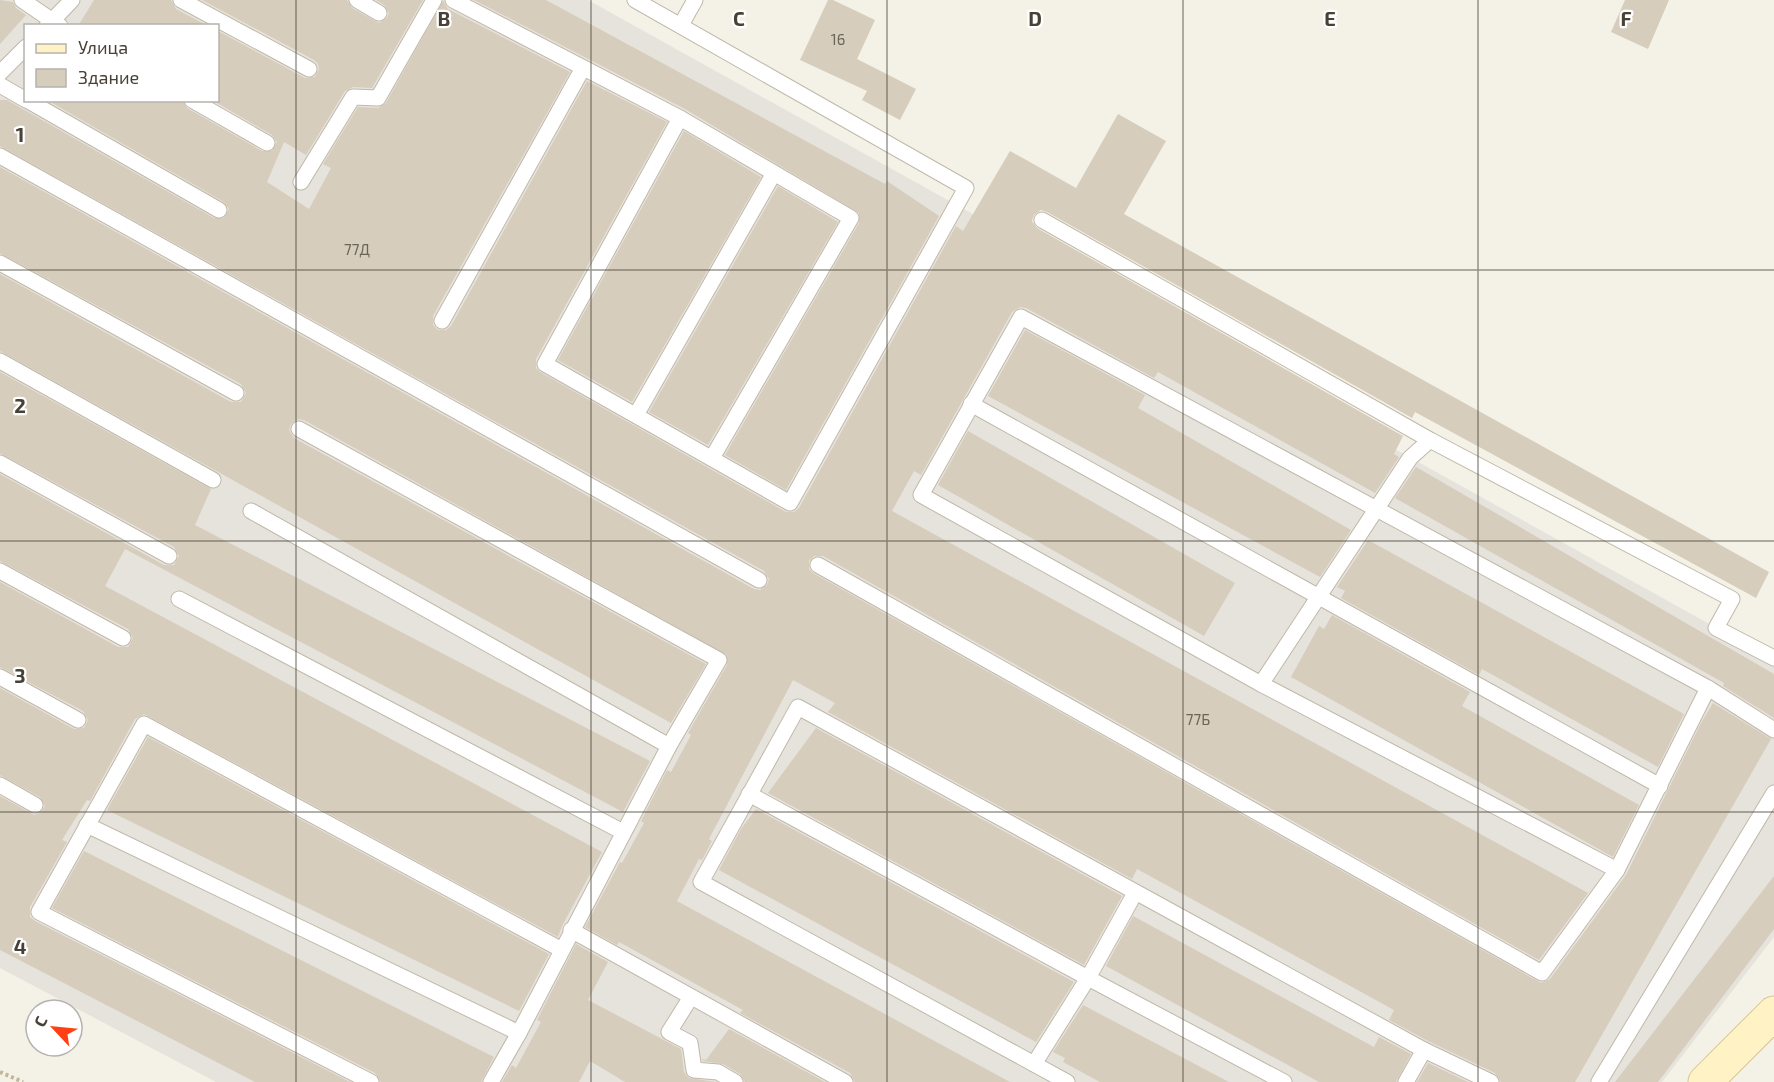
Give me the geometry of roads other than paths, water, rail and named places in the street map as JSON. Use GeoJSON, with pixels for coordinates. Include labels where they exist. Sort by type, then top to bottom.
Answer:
{"type":"FeatureCollection","features":[{"type":"Feature","properties":{"kind":"main road"},"geometry":{"type":"LineString","coordinates":[[1706,1082],[1774,1013]]}},
{"type":"Feature","properties":{"kind":"lane"},"geometry":{"type":"LineString","coordinates":[[22,0],[53,24],[72,0]]}},
{"type":"Feature","properties":{"kind":"lane"},"geometry":{"type":"LineString","coordinates":[[181,0],[309,69]]}},
{"type":"Feature","properties":{"kind":"lane"},"geometry":{"type":"LineString","coordinates":[[357,0],[380,13]]}},
{"type":"Feature","properties":{"kind":"lane"},"geometry":{"type":"LineString","coordinates":[[301,182],[352,97],[378,98],[434,0]]}},
{"type":"Feature","properties":{"kind":"lane"},"geometry":{"type":"LineString","coordinates":[[453,0],[680,118],[851,218],[712,458]]}},
{"type":"Feature","properties":{"kind":"lane"},"geometry":{"type":"LineString","coordinates":[[635,0],[966,188],[790,503],[545,364],[680,118]]}},
{"type":"Feature","properties":{"kind":"lane"},"geometry":{"type":"LineString","coordinates":[[681,25],[695,0]]}},
{"type":"Feature","properties":{"kind":"lane"},"geometry":{"type":"LineString","coordinates":[[0,73],[24,49]]}},
{"type":"Feature","properties":{"kind":"lane"},"geometry":{"type":"LineString","coordinates":[[442,321],[583,68]]}},
{"type":"Feature","properties":{"kind":"lane"},"geometry":{"type":"LineString","coordinates":[[0,85],[24,99]]}},
{"type":"Feature","properties":{"kind":"lane"},"geometry":{"type":"LineString","coordinates":[[30,102],[219,210]]}},
{"type":"Feature","properties":{"kind":"lane"},"geometry":{"type":"LineString","coordinates":[[195,102],[267,143]]}},
{"type":"Feature","properties":{"kind":"lane"},"geometry":{"type":"LineString","coordinates":[[0,156],[759,580]]}},
{"type":"Feature","properties":{"kind":"lane"},"geometry":{"type":"LineString","coordinates":[[636,415],[774,173]]}},
{"type":"Feature","properties":{"kind":"lane"},"geometry":{"type":"LineString","coordinates":[[1042,220],[1430,440],[1732,599],[1716,628],[1774,658]]}},
{"type":"Feature","properties":{"kind":"lane"},"geometry":{"type":"LineString","coordinates":[[0,262],[236,393]]}},
{"type":"Feature","properties":{"kind":"lane"},"geometry":{"type":"LineString","coordinates":[[1617,870],[1261,684],[921,495],[1021,316],[1708,688],[1774,730]]}},
{"type":"Feature","properties":{"kind":"lane"},"geometry":{"type":"LineString","coordinates":[[0,361],[213,480]]}},
{"type":"Feature","properties":{"kind":"lane"},"geometry":{"type":"LineString","coordinates":[[971,404],[1660,786]]}},
{"type":"Feature","properties":{"kind":"lane"},"geometry":{"type":"LineString","coordinates":[[299,429],[719,660],[669,746],[519,1033],[491,1082]]}},
{"type":"Feature","properties":{"kind":"lane"},"geometry":{"type":"LineString","coordinates":[[1261,684],[1410,458],[1430,440]]}},
{"type":"Feature","properties":{"kind":"lane"},"geometry":{"type":"LineString","coordinates":[[0,463],[169,556]]}},
{"type":"Feature","properties":{"kind":"lane"},"geometry":{"type":"LineString","coordinates":[[250,511],[669,746]]}},
{"type":"Feature","properties":{"kind":"lane"},"geometry":{"type":"LineString","coordinates":[[818,565],[1542,973],[1617,870],[1708,688]]}},
{"type":"Feature","properties":{"kind":"lane"},"geometry":{"type":"LineString","coordinates":[[0,571],[123,638]]}},
{"type":"Feature","properties":{"kind":"lane"},"geometry":{"type":"LineString","coordinates":[[179,599],[623,832]]}},
{"type":"Feature","properties":{"kind":"lane"},"geometry":{"type":"LineString","coordinates":[[0,677],[78,720]]}},
{"type":"Feature","properties":{"kind":"lane"},"geometry":{"type":"LineString","coordinates":[[1068,1082],[701,882],[798,708],[1424,1050],[1491,1082]]}},
{"type":"Feature","properties":{"kind":"lane"},"geometry":{"type":"LineString","coordinates":[[371,1082],[39,912],[144,724],[562,950]]}},
{"type":"Feature","properties":{"kind":"lane"},"geometry":{"type":"LineString","coordinates":[[0,786],[35,805]]}},
{"type":"Feature","properties":{"kind":"lane"},"geometry":{"type":"LineString","coordinates":[[749,794],[1284,1082]]}},
{"type":"Feature","properties":{"kind":"lane"},"geometry":{"type":"LineString","coordinates":[[1599,1082],[1774,794]]}},
{"type":"Feature","properties":{"kind":"lane"},"geometry":{"type":"LineString","coordinates":[[87,825],[519,1033]]}},
{"type":"Feature","properties":{"kind":"lane"},"geometry":{"type":"LineString","coordinates":[[1034,1064],[1088,978],[1135,892]]}},
{"type":"Feature","properties":{"kind":"lane"},"geometry":{"type":"LineString","coordinates":[[571,930],[845,1082]]}},
{"type":"Feature","properties":{"kind":"lane"},"geometry":{"type":"LineString","coordinates":[[691,997],[669,1032],[690,1043],[694,1070],[718,1072],[735,1082]]}},
{"type":"Feature","properties":{"kind":"lane"},"geometry":{"type":"LineString","coordinates":[[1406,1082],[1424,1050]]}}]}
